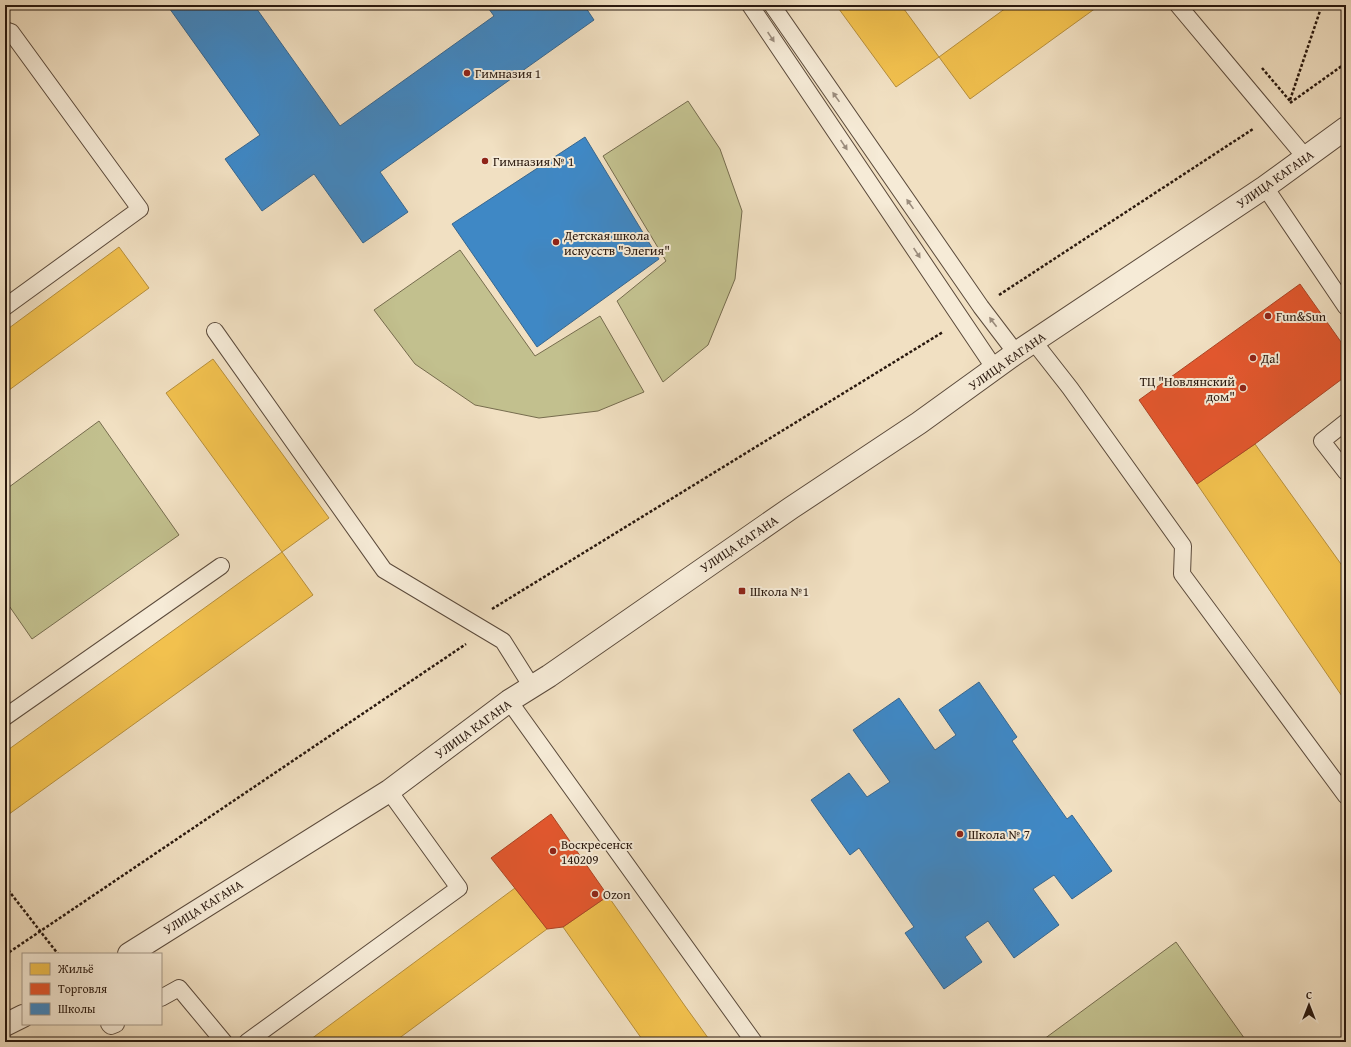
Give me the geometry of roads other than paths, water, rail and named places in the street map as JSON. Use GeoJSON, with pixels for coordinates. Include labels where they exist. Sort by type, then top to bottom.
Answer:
{"type":"FeatureCollection","features":[{"type":"Feature","properties":{"kind":"street","name":"УЛИЦА КАГАНА"},"geometry":{"type":"LineString","coordinates":[[131,953],[389,791],[509,701],[532,687],[779,517],[920,423],[1025,348],[1265,187],[1346,128]]}},
{"type":"Feature","properties":{"kind":"street"},"geometry":{"type":"LineString","coordinates":[[5,1025],[22,1016]]}},
{"type":"Feature","properties":{"kind":"lane"},"geometry":{"type":"LineString","coordinates":[[750,5],[995,369]]}},
{"type":"Feature","properties":{"kind":"lane"},"geometry":{"type":"LineString","coordinates":[[772,5],[981,307],[1070,388],[1183,546],[1182,574],[1346,796]]}},
{"type":"Feature","properties":{"kind":"lane"},"geometry":{"type":"LineString","coordinates":[[1178,5],[1306,158]]}},
{"type":"Feature","properties":{"kind":"lane"},"geometry":{"type":"LineString","coordinates":[[5,30],[11,32],[140,208],[5,307]]}},
{"type":"Feature","properties":{"kind":"lane"},"geometry":{"type":"LineString","coordinates":[[1265,187],[1346,307]]}},
{"type":"Feature","properties":{"kind":"lane"},"geometry":{"type":"LineString","coordinates":[[215,331],[384,570],[503,641],[532,687]]}},
{"type":"Feature","properties":{"kind":"lane"},"geometry":{"type":"LineString","coordinates":[[1346,422],[1322,441],[1346,472]]}},
{"type":"Feature","properties":{"kind":"lane"},"geometry":{"type":"LineString","coordinates":[[5,717],[221,566]]}},
{"type":"Feature","properties":{"kind":"lane"},"geometry":{"type":"LineString","coordinates":[[509,701],[754,1042]]}},
{"type":"Feature","properties":{"kind":"lane"},"geometry":{"type":"LineString","coordinates":[[247,1042],[459,888],[389,791]]}},
{"type":"Feature","properties":{"kind":"lane"},"geometry":{"type":"LineString","coordinates":[[162,997],[178,988],[224,1042]]}},
{"type":"Feature","properties":{"kind":"place","name":"Гимназия 1"},"geometry":{"type":"Point","coordinates":[467,73]}},
{"type":"Feature","properties":{"kind":"place","name":"Гимназия № 1"},"geometry":{"type":"Point","coordinates":[485,161]}},
{"type":"Feature","properties":{"kind":"place","name":"Детская школа искусств \"Элегия\""},"geometry":{"type":"Point","coordinates":[556,242]}},
{"type":"Feature","properties":{"kind":"place","name":"Fun&Sun"},"geometry":{"type":"Point","coordinates":[1268,316]}},
{"type":"Feature","properties":{"kind":"place","name":"Да!"},"geometry":{"type":"Point","coordinates":[1253,358]}},
{"type":"Feature","properties":{"kind":"place","name":"ТЦ \"Новлянский дом\""},"geometry":{"type":"Point","coordinates":[1243,388]}},
{"type":"Feature","properties":{"kind":"place","name":"Школа №1"},"geometry":{"type":"Point","coordinates":[742,591]}},
{"type":"Feature","properties":{"kind":"place","name":"Школа № 7"},"geometry":{"type":"Point","coordinates":[960,834]}},
{"type":"Feature","properties":{"kind":"place","name":"Воскресенск 140209"},"geometry":{"type":"Point","coordinates":[553,851]}},
{"type":"Feature","properties":{"kind":"place","name":"Ozon"},"geometry":{"type":"Point","coordinates":[595,894]}}]}
